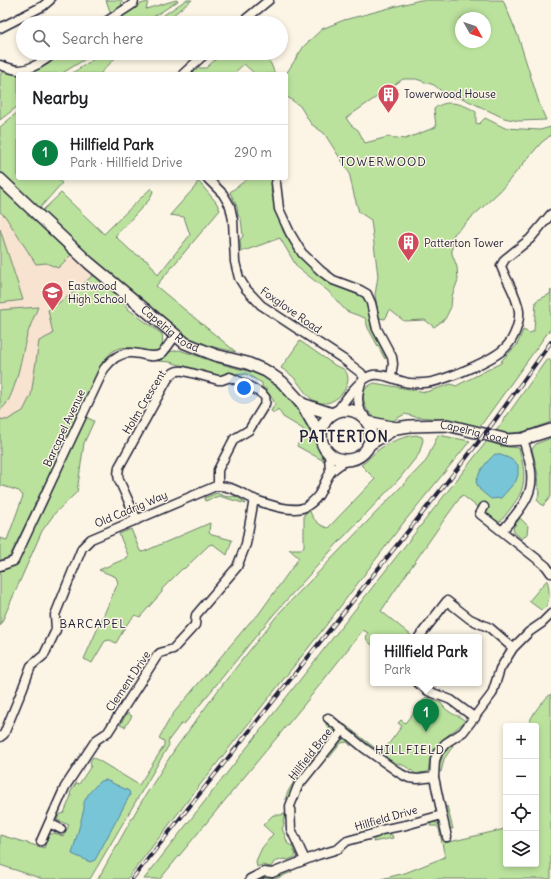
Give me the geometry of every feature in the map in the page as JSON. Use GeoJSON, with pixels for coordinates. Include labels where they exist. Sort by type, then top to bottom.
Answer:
{"type":"FeatureCollection","features":[{"type":"Feature","properties":{"kind":"street"},"geometry":{"type":"LineString","coordinates":[[23,16],[43,6],[50,0]]}},
{"type":"Feature","properties":{"kind":"street"},"geometry":{"type":"LineString","coordinates":[[115,16],[133,4],[134,0]]}},
{"type":"Feature","properties":{"kind":"street"},"geometry":{"type":"LineString","coordinates":[[250,16],[269,0]]}},
{"type":"Feature","properties":{"kind":"street"},"geometry":{"type":"LineString","coordinates":[[0,28],[16,20]]}},
{"type":"Feature","properties":{"kind":"street"},"geometry":{"type":"LineString","coordinates":[[0,65],[18,70],[28,68],[45,60]]}},
{"type":"Feature","properties":{"kind":"street"},"geometry":{"type":"LineString","coordinates":[[185,72],[198,60]]}},
{"type":"Feature","properties":{"kind":"street","name":"Capelrig Road"},"geometry":{"type":"LineString","coordinates":[[0,179],[89,263],[175,336],[196,348],[247,363],[266,371],[282,382],[302,404],[321,437]]}},
{"type":"Feature","properties":{"kind":"street","name":"Foxglove Road"},"geometry":{"type":"LineString","coordinates":[[209,180],[223,194],[230,206],[233,220],[235,262],[239,278],[246,289],[261,305],[343,359],[361,373],[363,380]]}},
{"type":"Feature","properties":{"kind":"street"},"geometry":{"type":"LineString","coordinates":[[276,183],[279,208],[290,233],[302,253],[320,271],[333,280],[367,294],[371,303],[377,329],[392,357],[393,364],[390,377]]}},
{"type":"Feature","properties":{"kind":"street"},"geometry":{"type":"LineString","coordinates":[[363,380],[358,395],[358,405],[371,432],[370,440],[362,455],[354,459],[337,459],[324,448],[321,431],[324,423],[363,380],[372,375],[390,377],[406,383],[425,383],[440,380],[494,356],[506,347],[512,339],[517,325],[519,311],[501,266],[505,259],[530,239],[551,214]]}},
{"type":"Feature","properties":{"kind":"street","name":"Barcapel Avenue"},"geometry":{"type":"LineString","coordinates":[[0,566],[14,561],[104,369],[109,362],[118,356],[129,353],[154,356],[162,354],[175,336]]}},
{"type":"Feature","properties":{"kind":"street","name":"Holm Crescent"},"geometry":{"type":"LineString","coordinates":[[136,520],[119,480],[119,467],[167,380],[173,372],[179,370],[222,380],[230,377],[259,392],[266,400],[249,430],[234,439],[218,470],[218,486]]}},
{"type":"Feature","properties":{"kind":"street","name":"Capelrig Road"},"geometry":{"type":"LineString","coordinates":[[302,404],[335,412]]}},
{"type":"Feature","properties":{"kind":"street"},"geometry":{"type":"LineString","coordinates":[[335,412],[349,410],[357,412],[364,419]]}},
{"type":"Feature","properties":{"kind":"street","name":"Capelrig Road"},"geometry":{"type":"LineString","coordinates":[[364,419],[396,428]]}},
{"type":"Feature","properties":{"kind":"street","name":"Capelrig Road"},"geometry":{"type":"LineString","coordinates":[[368,445],[396,428],[410,426],[447,425],[508,440],[524,439],[551,430]]}},
{"type":"Feature","properties":{"kind":"street"},"geometry":{"type":"LineString","coordinates":[[502,531],[519,510],[528,495],[531,483],[530,463],[524,439]]}},
{"type":"Feature","properties":{"kind":"street"},"geometry":{"type":"LineString","coordinates":[[218,486],[235,490],[254,499],[284,508],[305,507],[323,490],[330,473],[329,453]]}},
{"type":"Feature","properties":{"kind":"street"},"geometry":{"type":"LineString","coordinates":[[330,473],[347,460]]}},
{"type":"Feature","properties":{"kind":"street","name":"Old Cadrig Way"},"geometry":{"type":"LineString","coordinates":[[0,737],[4,734],[31,666],[44,655],[56,630],[55,615],[82,548],[90,539],[96,536],[218,486]]}},
{"type":"Feature","properties":{"kind":"street","name":"Clement Drive"},"geometry":{"type":"LineString","coordinates":[[41,841],[65,786],[96,740],[108,732],[156,656],[160,653],[173,649],[195,625],[196,615],[237,567],[246,544],[254,499]]}},
{"type":"Feature","properties":{"kind":"street"},"geometry":{"type":"LineString","coordinates":[[484,507],[480,514],[546,566],[551,573]]}},
{"type":"Feature","properties":{"kind":"street"},"geometry":{"type":"LineString","coordinates":[[421,634],[447,601],[470,619],[490,628],[513,648]]}},
{"type":"Feature","properties":{"kind":"street"},"geometry":{"type":"LineString","coordinates":[[447,837],[434,778],[435,760],[438,752],[446,743],[463,732],[475,718],[492,694],[500,669],[513,648],[529,632],[542,623],[551,614]]}},
{"type":"Feature","properties":{"kind":"street"},"geometry":{"type":"LineString","coordinates":[[422,686],[428,691],[451,700],[475,718]]}},
{"type":"Feature","properties":{"kind":"street","name":"Hillfield Brae"},"geometry":{"type":"LineString","coordinates":[[328,718],[364,748],[401,774],[413,778],[434,778]]}},
{"type":"Feature","properties":{"kind":"street","name":"Hillfield Brae"},"geometry":{"type":"LineString","coordinates":[[305,860],[291,829],[290,806],[298,786],[343,730]]}},
{"type":"Feature","properties":{"kind":"street","name":"Hillfield Drive"},"geometry":{"type":"LineString","coordinates":[[250,879],[264,872],[272,873],[338,849],[347,840],[376,834],[381,830],[406,825],[442,814]]}},
{"type":"Feature","properties":{"kind":"street"},"geometry":{"type":"LineString","coordinates":[[49,823],[61,829]]}},
{"type":"Feature","properties":{"kind":"shaded area","name":"Eastwood High School"},"geometry":{"type":"Polygon","coordinates":[[[0,186],[115,291],[0,458],[0,186]]]}},
{"type":"Feature","properties":{"kind":"green space"},"geometry":{"type":"Polygon","coordinates":[[[106,0],[122,0],[121,8],[111,14],[106,0]]]}},
{"type":"Feature","properties":{"kind":"green space"},"geometry":{"type":"Polygon","coordinates":[[[176,0],[178,1],[155,16],[120,16],[136,5],[148,2],[146,9],[176,0]]]}},
{"type":"Feature","properties":{"kind":"green space"},"geometry":{"type":"Polygon","coordinates":[[[186,0],[192,0],[172,16],[162,16],[186,0]]]}},
{"type":"Feature","properties":{"kind":"green space"},"geometry":{"type":"Polygon","coordinates":[[[420,0],[503,0],[518,36],[540,106],[546,120],[519,121],[504,118],[462,98],[449,97],[434,85],[416,79],[403,79],[346,118],[351,125],[358,130],[365,143],[388,137],[405,139],[436,127],[434,109],[449,103],[461,105],[476,112],[476,123],[479,124],[485,118],[505,128],[540,130],[551,127],[551,135],[541,143],[500,191],[454,234],[452,254],[457,267],[458,280],[452,296],[451,307],[445,319],[434,327],[425,320],[404,321],[390,310],[385,319],[379,318],[375,295],[378,276],[371,220],[359,212],[349,172],[324,133],[311,124],[300,106],[288,97],[287,72],[304,46],[322,29],[344,20],[420,0]]]}},
{"type":"Feature","properties":{"kind":"green space"},"geometry":{"type":"Polygon","coordinates":[[[50,60],[84,60],[64,72],[29,72],[50,60]]]}},
{"type":"Feature","properties":{"kind":"green space"},"geometry":{"type":"Polygon","coordinates":[[[92,60],[113,60],[102,72],[74,72],[92,60]]]}},
{"type":"Feature","properties":{"kind":"green space"},"geometry":{"type":"Polygon","coordinates":[[[215,60],[268,60],[274,72],[253,72],[244,64],[235,72],[193,72],[198,68],[206,68],[215,60]]]}},
{"type":"Feature","properties":{"kind":"green space"},"geometry":{"type":"Polygon","coordinates":[[[2,71],[16,73],[16,108],[0,120],[0,76],[2,71]]]}},
{"type":"Feature","properties":{"kind":"green space"},"geometry":{"type":"Polygon","coordinates":[[[16,114],[16,180],[58,180],[62,183],[39,209],[0,174],[0,127],[16,114]]]}},
{"type":"Feature","properties":{"kind":"green space"},"geometry":{"type":"Polygon","coordinates":[[[246,180],[274,180],[271,191],[283,231],[287,238],[311,268],[328,283],[366,298],[368,302],[371,327],[386,358],[385,359],[368,328],[365,318],[346,311],[328,291],[297,267],[280,238],[241,252],[240,240],[243,236],[241,219],[238,215],[237,207],[230,192],[246,180]]]}},
{"type":"Feature","properties":{"kind":"green space"},"geometry":{"type":"Polygon","coordinates":[[[198,181],[216,202],[220,210],[156,286],[236,352],[196,343],[179,332],[82,249],[42,211],[61,193],[104,234],[151,188],[153,191],[150,199],[115,236],[131,251],[149,262],[158,275],[190,235],[184,217],[170,215],[195,187],[198,181]]]}},
{"type":"Feature","properties":{"kind":"green space"},"geometry":{"type":"Polygon","coordinates":[[[0,186],[73,253],[58,268],[46,263],[36,264],[5,216],[0,212],[0,186]]]}},
{"type":"Feature","properties":{"kind":"green space"},"geometry":{"type":"Polygon","coordinates":[[[0,229],[23,300],[0,303],[0,229]]]}},
{"type":"Feature","properties":{"kind":"green space"},"geometry":{"type":"Polygon","coordinates":[[[95,273],[115,291],[128,309],[162,334],[162,343],[160,349],[155,351],[120,348],[111,353],[103,361],[53,470],[9,558],[0,561],[0,538],[7,540],[23,496],[19,491],[0,485],[0,419],[7,420],[23,411],[31,395],[39,341],[53,334],[48,310],[77,290],[95,273]]]}},
{"type":"Feature","properties":{"kind":"green space"},"geometry":{"type":"Polygon","coordinates":[[[551,290],[551,328],[479,428],[405,414],[389,423],[376,417],[367,410],[364,400],[364,391],[374,383],[426,392],[451,384],[456,386],[501,363],[502,360],[517,345],[523,330],[530,333],[534,331],[536,301],[550,294],[551,290]]]}},
{"type":"Feature","properties":{"kind":"green space"},"geometry":{"type":"Polygon","coordinates":[[[38,307],[27,335],[14,388],[10,398],[0,410],[0,310],[38,307]]]}},
{"type":"Feature","properties":{"kind":"green space"},"geometry":{"type":"Polygon","coordinates":[[[300,341],[344,370],[348,376],[347,383],[339,397],[332,401],[323,403],[315,401],[289,373],[281,368],[300,341]]]}},
{"type":"Feature","properties":{"kind":"green space"},"geometry":{"type":"Polygon","coordinates":[[[179,350],[216,363],[256,373],[275,384],[300,414],[324,461],[297,446],[304,433],[303,429],[283,417],[278,409],[274,413],[271,411],[275,404],[271,396],[266,392],[268,390],[262,387],[262,383],[246,374],[242,375],[237,373],[235,376],[229,373],[219,376],[170,362],[158,361],[169,352],[179,350]]]}},
{"type":"Feature","properties":{"kind":"green space"},"geometry":{"type":"Polygon","coordinates":[[[547,359],[551,361],[551,422],[517,433],[504,433],[496,431],[547,359]]]}},
{"type":"Feature","properties":{"kind":"green space"},"geometry":{"type":"Polygon","coordinates":[[[86,417],[94,421],[84,443],[77,492],[55,513],[42,531],[0,626],[0,569],[15,565],[86,417]]]}},
{"type":"Feature","properties":{"kind":"green space"},"geometry":{"type":"Polygon","coordinates":[[[416,435],[422,437],[423,440],[419,454],[399,479],[337,544],[274,614],[185,723],[180,725],[168,741],[169,745],[90,879],[43,879],[0,865],[0,835],[44,848],[49,835],[54,833],[63,836],[69,825],[57,820],[59,815],[64,813],[71,796],[70,793],[76,783],[79,784],[91,766],[90,761],[93,757],[139,785],[164,746],[164,741],[159,738],[172,715],[250,622],[258,615],[299,558],[289,549],[302,549],[304,546],[304,514],[310,511],[317,522],[328,528],[375,479],[361,465],[391,442],[416,435]]]}},
{"type":"Feature","properties":{"kind":"green space"},"geometry":{"type":"Polygon","coordinates":[[[438,435],[470,441],[404,522],[324,628],[127,879],[98,879],[140,804],[175,749],[219,689],[280,612],[426,461],[438,435]]]}},
{"type":"Feature","properties":{"kind":"green space"},"geometry":{"type":"Polygon","coordinates":[[[551,438],[551,496],[543,506],[537,500],[540,491],[537,485],[538,475],[532,449],[536,444],[551,438]]]}},
{"type":"Feature","properties":{"kind":"green space"},"geometry":{"type":"Polygon","coordinates":[[[487,441],[501,446],[519,448],[524,471],[522,488],[514,503],[500,522],[494,522],[462,495],[381,611],[410,634],[370,634],[370,644],[367,639],[368,633],[363,630],[307,701],[160,879],[144,879],[487,441]]]}},
{"type":"Feature","properties":{"kind":"green space"},"geometry":{"type":"Polygon","coordinates":[[[217,493],[230,497],[235,496],[246,504],[219,496],[205,501],[204,498],[217,493]]]}},
{"type":"Feature","properties":{"kind":"green space"},"geometry":{"type":"Polygon","coordinates":[[[520,518],[528,526],[527,534],[522,539],[514,532],[513,528],[520,518]]]}},
{"type":"Feature","properties":{"kind":"green space"},"geometry":{"type":"Polygon","coordinates":[[[210,523],[209,533],[232,540],[227,555],[213,544],[209,545],[162,589],[162,592],[140,617],[135,615],[127,624],[116,643],[110,640],[105,641],[92,663],[84,659],[118,583],[116,577],[99,570],[127,558],[128,555],[119,534],[131,529],[140,551],[143,552],[210,523]]]}},
{"type":"Feature","properties":{"kind":"green space"},"geometry":{"type":"Polygon","coordinates":[[[547,580],[549,588],[548,602],[547,605],[541,610],[529,601],[547,580]]]}},
{"type":"Feature","properties":{"kind":"green space"},"geometry":{"type":"Polygon","coordinates":[[[551,694],[551,879],[381,879],[405,873],[445,857],[439,829],[437,826],[430,826],[431,822],[437,823],[442,828],[445,843],[503,829],[503,867],[539,867],[539,723],[529,723],[537,708],[551,694]]]}},
{"type":"Feature","properties":{"kind":"green space"},"geometry":{"type":"Polygon","coordinates":[[[426,697],[441,703],[454,715],[459,716],[465,721],[436,747],[430,759],[428,772],[419,773],[419,776],[417,776],[406,766],[391,763],[385,759],[386,756],[382,753],[402,726],[398,723],[401,720],[405,723],[426,697]]]}},
{"type":"Feature","properties":{"kind":"green space"},"geometry":{"type":"Polygon","coordinates":[[[127,713],[132,716],[125,727],[120,725],[127,713]]]}},
{"type":"Feature","properties":{"kind":"green space"},"geometry":{"type":"Polygon","coordinates":[[[326,723],[334,730],[333,735],[316,759],[308,760],[310,757],[316,755],[331,734],[331,731],[326,723]]]}},
{"type":"Feature","properties":{"kind":"green space"},"geometry":{"type":"Polygon","coordinates":[[[344,724],[378,749],[375,751],[369,746],[363,744],[363,742],[344,727],[344,724]]]}},
{"type":"Feature","properties":{"kind":"green space"},"geometry":{"type":"Polygon","coordinates":[[[342,739],[347,739],[351,742],[351,746],[347,742],[341,743],[329,758],[328,754],[330,749],[334,748],[342,739]]]}},
{"type":"Feature","properties":{"kind":"green space"},"geometry":{"type":"Polygon","coordinates":[[[447,745],[453,746],[444,759],[441,772],[438,770],[443,751],[447,745]]]}},
{"type":"Feature","properties":{"kind":"green space"},"geometry":{"type":"Polygon","coordinates":[[[298,772],[299,780],[285,800],[288,792],[298,772]]]}},
{"type":"Feature","properties":{"kind":"green space"},"geometry":{"type":"Polygon","coordinates":[[[447,806],[453,829],[449,828],[445,809],[447,806]]]}},
{"type":"Feature","properties":{"kind":"green space"},"geometry":{"type":"Polygon","coordinates":[[[283,813],[285,814],[285,819],[283,819],[284,825],[282,828],[288,844],[292,846],[296,855],[288,860],[284,859],[274,862],[271,867],[262,865],[257,867],[256,861],[262,848],[273,834],[263,825],[273,815],[282,815],[283,813]]]}},
{"type":"Feature","properties":{"kind":"green space"},"geometry":{"type":"Polygon","coordinates":[[[380,835],[392,835],[393,838],[373,842],[380,835]]]}},
{"type":"Feature","properties":{"kind":"green space"},"geometry":{"type":"Polygon","coordinates":[[[290,871],[292,872],[275,879],[260,879],[260,877],[274,877],[290,871]]]}},
{"type":"Feature","properties":{"kind":"water"},"geometry":{"type":"Polygon","coordinates":[[[495,454],[508,458],[516,463],[518,465],[518,475],[516,481],[501,498],[491,499],[480,490],[476,482],[483,467],[495,454]]]}},
{"type":"Feature","properties":{"kind":"water"},"geometry":{"type":"Polygon","coordinates":[[[106,780],[129,791],[130,795],[95,860],[90,862],[72,854],[84,809],[84,802],[89,793],[100,781],[106,780]]]}},
{"type":"Feature","properties":{"kind":"railway"},"geometry":{"type":"LineString","coordinates":[[132,879],[466,458],[551,342]]}},
{"type":"Feature","properties":{"kind":"place","name":"Towerwood House"},"geometry":{"type":"Point","coordinates":[388,114]}},
{"type":"Feature","properties":{"kind":"place","name":"Patterton Tower"},"geometry":{"type":"Point","coordinates":[409,262]}},
{"type":"Feature","properties":{"kind":"place","name":"Eastwood High School"},"geometry":{"type":"Point","coordinates":[52,312]}},
{"type":"Feature","properties":{"kind":"place","name":"Hillfield Park"},"geometry":{"type":"Point","coordinates":[426,732]}},
{"type":"Feature","properties":{"kind":"district","name":"TOWERWOOD"},"geometry":{"type":"Point","coordinates":[383,161]}},
{"type":"Feature","properties":{"kind":"district","name":"PATTERTON"},"geometry":{"type":"Point","coordinates":[344,436]}},
{"type":"Feature","properties":{"kind":"district","name":"BARCAPEL"},"geometry":{"type":"Point","coordinates":[93,623]}},
{"type":"Feature","properties":{"kind":"district","name":"HILLFIELD"},"geometry":{"type":"Point","coordinates":[410,749]}}]}
